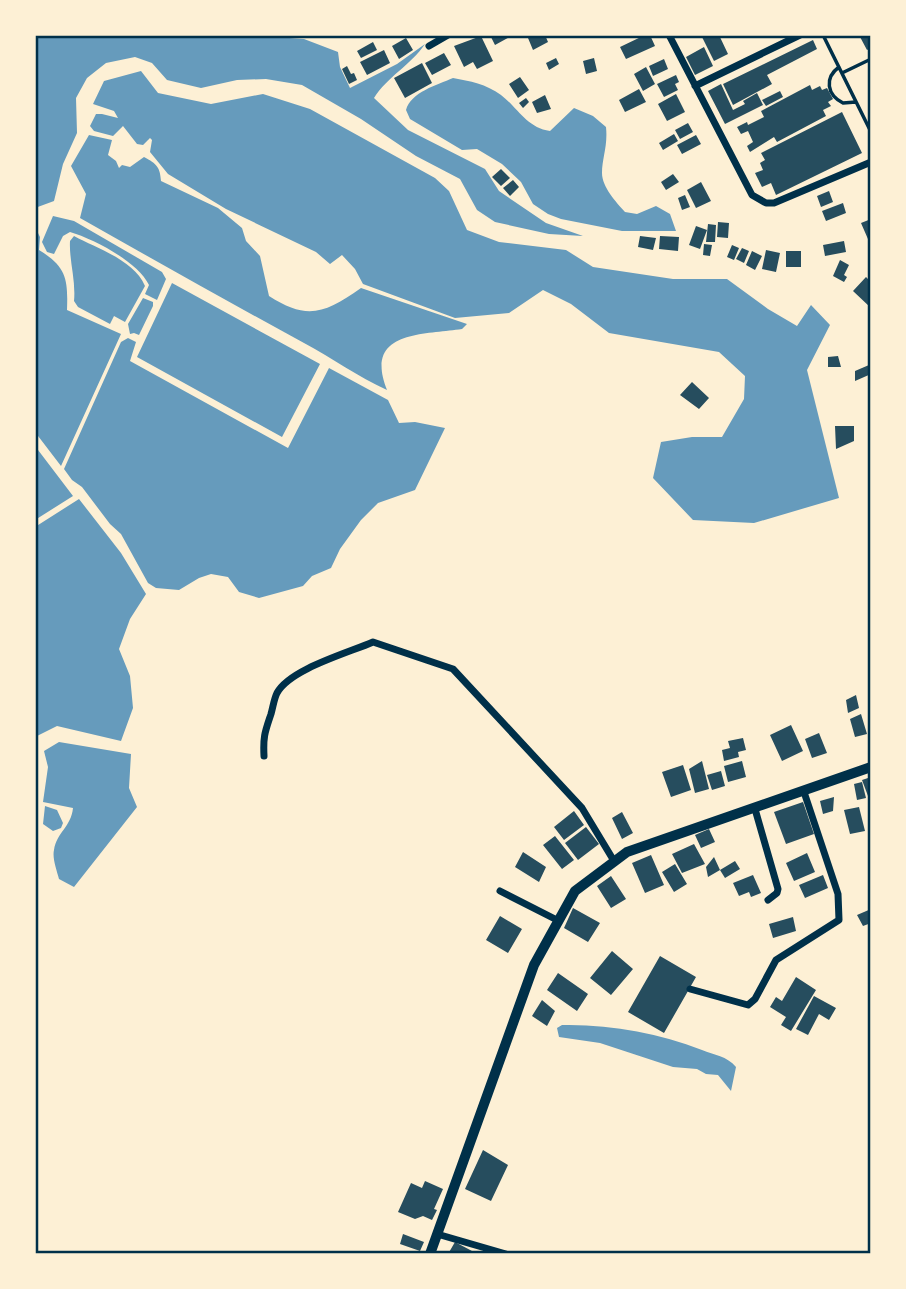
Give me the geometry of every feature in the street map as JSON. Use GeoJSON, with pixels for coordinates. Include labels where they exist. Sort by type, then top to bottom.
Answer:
{"type":"FeatureCollection","features":[{"type":"Feature","properties":{"kind":"main road"},"geometry":{"type":"LineString","coordinates":[[430,1254],[534,965],[575,891],[627,852],[871,767]]}},
{"type":"Feature","properties":{"kind":"street"},"geometry":{"type":"LineString","coordinates":[[429,46],[448,35]]}},
{"type":"Feature","properties":{"kind":"street"},"geometry":{"type":"LineString","coordinates":[[670,35],[752,195],[758,201],[774,203],[871,162]]}},
{"type":"Feature","properties":{"kind":"street"},"geometry":{"type":"LineString","coordinates":[[695,86],[800,35]]}},
{"type":"Feature","properties":{"kind":"street"},"geometry":{"type":"LineString","coordinates":[[264,756],[263,735],[276,694],[284,683],[301,672],[373,642],[453,668],[582,808],[614,861]]}},
{"type":"Feature","properties":{"kind":"street"},"geometry":{"type":"LineString","coordinates":[[690,989],[748,1005],[755,999],[776,960],[839,920],[838,894],[804,792]]}},
{"type":"Feature","properties":{"kind":"street"},"geometry":{"type":"LineString","coordinates":[[755,809],[778,889],[768,900]]}},
{"type":"Feature","properties":{"kind":"street"},"geometry":{"type":"LineString","coordinates":[[500,891],[557,920]]}},
{"type":"Feature","properties":{"kind":"street"},"geometry":{"type":"LineString","coordinates":[[438,1234],[506,1254]]}},
{"type":"Feature","properties":{"kind":"lane"},"geometry":{"type":"LineString","coordinates":[[823,35],[871,132]]}},
{"type":"Feature","properties":{"kind":"lane"},"geometry":{"type":"LineString","coordinates":[[842,73],[871,59]]}},
{"type":"Feature","properties":{"kind":"lane"},"geometry":{"type":"LineString","coordinates":[[839,67],[830,77],[832,94],[843,103],[856,102]]}},
{"type":"Feature","properties":{"kind":"water"},"geometry":{"type":"Polygon","coordinates":[[[37,35],[245,35],[304,39],[338,52],[340,67],[350,88],[397,64],[425,44],[374,98],[408,130],[485,169],[499,191],[546,223],[583,236],[549,234],[495,222],[477,210],[460,179],[416,156],[361,119],[302,85],[266,79],[237,80],[201,88],[167,80],[152,63],[135,57],[106,63],[87,78],[76,98],[77,133],[63,164],[54,201],[35,208],[37,35]]]}},
{"type":"Feature","properties":{"kind":"water"},"geometry":{"type":"Polygon","coordinates":[[[141,71],[158,93],[211,104],[263,94],[310,109],[435,178],[449,191],[467,230],[499,242],[566,250],[593,267],[673,279],[727,279],[797,326],[811,305],[830,325],[807,370],[839,498],[754,523],[693,520],[653,478],[661,442],[692,437],[722,437],[744,399],[745,376],[719,352],[609,333],[571,304],[543,290],[509,313],[455,318],[363,284],[355,269],[342,255],[330,264],[316,252],[226,209],[168,174],[150,152],[150,138],[143,145],[137,144],[123,126],[113,136],[94,131],[90,126],[96,114],[118,118],[114,111],[93,104],[104,81],[141,71]]]}},
{"type":"Feature","properties":{"kind":"water"},"geometry":{"type":"Polygon","coordinates":[[[453,78],[495,91],[529,122],[542,129],[550,131],[574,108],[593,116],[606,127],[602,173],[610,194],[625,212],[637,214],[656,206],[670,214],[676,231],[622,231],[548,214],[533,204],[521,182],[502,164],[477,149],[462,150],[410,119],[406,110],[413,98],[453,78]]]}},
{"type":"Feature","properties":{"kind":"water"},"geometry":{"type":"Polygon","coordinates":[[[89,135],[112,140],[108,155],[116,161],[119,168],[122,165],[130,167],[144,157],[157,166],[161,181],[218,208],[242,228],[246,241],[260,256],[269,296],[283,304],[295,309],[316,311],[337,303],[361,288],[467,324],[462,329],[401,339],[390,346],[383,356],[382,370],[387,390],[376,385],[80,218],[86,194],[71,166],[89,135]]]}},
{"type":"Feature","properties":{"kind":"water"},"geometry":{"type":"Polygon","coordinates":[[[53,216],[74,221],[162,272],[166,279],[157,300],[145,294],[149,285],[135,268],[91,240],[70,232],[63,236],[54,254],[47,252],[42,242],[53,216]]]}},
{"type":"Feature","properties":{"kind":"water"},"geometry":{"type":"Polygon","coordinates":[[[35,227],[40,237],[39,250],[55,262],[64,275],[67,310],[121,334],[61,466],[35,432],[35,227]]]}},
{"type":"Feature","properties":{"kind":"water"},"geometry":{"type":"Polygon","coordinates":[[[74,236],[124,262],[140,277],[145,286],[125,322],[114,316],[110,324],[78,307],[74,301],[70,241],[74,236]]]}},
{"type":"Feature","properties":{"kind":"water"},"geometry":{"type":"Polygon","coordinates":[[[172,283],[320,364],[282,437],[137,357],[172,283]]]}},
{"type":"Feature","properties":{"kind":"water"},"geometry":{"type":"Polygon","coordinates":[[[143,298],[153,302],[153,306],[139,335],[130,334],[128,324],[143,298]]]}},
{"type":"Feature","properties":{"kind":"water"},"geometry":{"type":"Polygon","coordinates":[[[128,338],[136,342],[130,361],[288,448],[329,368],[388,400],[399,423],[415,422],[445,428],[415,490],[378,503],[361,520],[340,549],[331,568],[312,576],[303,586],[259,598],[239,592],[228,577],[211,574],[179,590],[156,588],[148,583],[121,534],[64,469],[121,342],[128,338]]]}},
{"type":"Feature","properties":{"kind":"water"},"geometry":{"type":"Polygon","coordinates":[[[35,446],[73,496],[35,520],[35,446]]]}},
{"type":"Feature","properties":{"kind":"water"},"geometry":{"type":"Polygon","coordinates":[[[79,499],[121,553],[146,594],[130,619],[119,649],[130,676],[133,708],[121,741],[57,726],[35,737],[35,527],[79,499]]]}},
{"type":"Feature","properties":{"kind":"water"},"geometry":{"type":"Polygon","coordinates":[[[59,742],[131,754],[129,788],[137,807],[74,887],[59,879],[54,853],[73,808],[43,802],[48,767],[44,751],[59,742]]]}},
{"type":"Feature","properties":{"kind":"water"},"geometry":{"type":"Polygon","coordinates":[[[45,806],[57,810],[63,823],[61,828],[53,831],[43,824],[45,806]]]}},
{"type":"Feature","properties":{"kind":"water"},"geometry":{"type":"Polygon","coordinates":[[[562,1025],[634,1031],[720,1056],[736,1067],[731,1091],[718,1075],[706,1074],[697,1069],[673,1067],[600,1043],[559,1037],[557,1028],[562,1025]]]}},
{"type":"Feature","properties":{"kind":"building"},"geometry":{"type":"Polygon","coordinates":[[[490,35],[513,35],[495,45],[490,35]]]}},
{"type":"Feature","properties":{"kind":"building"},"geometry":{"type":"Polygon","coordinates":[[[545,35],[548,42],[533,50],[528,38],[545,35]]]}},
{"type":"Feature","properties":{"kind":"building"},"geometry":{"type":"Polygon","coordinates":[[[650,35],[655,46],[626,59],[620,47],[650,35]]]}},
{"type":"Feature","properties":{"kind":"building"},"geometry":{"type":"Polygon","coordinates":[[[719,35],[728,54],[714,61],[702,37],[719,35]]]}},
{"type":"Feature","properties":{"kind":"building"},"geometry":{"type":"Polygon","coordinates":[[[859,35],[871,35],[871,48],[867,50],[859,35]]]}},
{"type":"Feature","properties":{"kind":"building"},"geometry":{"type":"Polygon","coordinates":[[[481,36],[493,61],[477,69],[473,62],[464,67],[454,46],[481,36]]]}},
{"type":"Feature","properties":{"kind":"building"},"geometry":{"type":"Polygon","coordinates":[[[406,38],[413,50],[399,59],[392,46],[406,38]]]}},
{"type":"Feature","properties":{"kind":"building"},"geometry":{"type":"Polygon","coordinates":[[[813,40],[817,49],[767,75],[772,84],[733,105],[723,84],[813,40]]]}},
{"type":"Feature","properties":{"kind":"building"},"geometry":{"type":"Polygon","coordinates":[[[373,42],[377,50],[361,58],[357,51],[373,42]]]}},
{"type":"Feature","properties":{"kind":"building"},"geometry":{"type":"Polygon","coordinates":[[[704,47],[713,66],[695,75],[686,57],[704,47]]]}},
{"type":"Feature","properties":{"kind":"building"},"geometry":{"type":"Polygon","coordinates":[[[384,50],[390,63],[367,75],[360,62],[384,50]]]}},
{"type":"Feature","properties":{"kind":"building"},"geometry":{"type":"Polygon","coordinates":[[[444,53],[451,65],[432,75],[425,63],[444,53]]]}},
{"type":"Feature","properties":{"kind":"building"},"geometry":{"type":"Polygon","coordinates":[[[556,58],[559,64],[549,70],[546,63],[556,58]]]}},
{"type":"Feature","properties":{"kind":"building"},"geometry":{"type":"Polygon","coordinates":[[[594,58],[597,71],[586,74],[583,61],[594,58]]]}},
{"type":"Feature","properties":{"kind":"building"},"geometry":{"type":"Polygon","coordinates":[[[664,59],[668,69],[653,76],[649,66],[664,59]]]}},
{"type":"Feature","properties":{"kind":"building"},"geometry":{"type":"Polygon","coordinates":[[[422,63],[432,83],[405,98],[394,78],[422,63]]]}},
{"type":"Feature","properties":{"kind":"building"},"geometry":{"type":"Polygon","coordinates":[[[347,66],[357,80],[349,84],[342,69],[347,66]]]}},
{"type":"Feature","properties":{"kind":"building"},"geometry":{"type":"Polygon","coordinates":[[[646,67],[655,84],[643,91],[634,74],[646,67]]]}},
{"type":"Feature","properties":{"kind":"building"},"geometry":{"type":"Polygon","coordinates":[[[676,75],[679,82],[675,84],[678,90],[664,97],[657,84],[676,75]]]}},
{"type":"Feature","properties":{"kind":"building"},"geometry":{"type":"Polygon","coordinates":[[[520,77],[529,90],[518,98],[509,84],[520,77]]]}},
{"type":"Feature","properties":{"kind":"building"},"geometry":{"type":"Polygon","coordinates":[[[721,84],[733,110],[757,93],[763,105],[725,124],[708,91],[721,84]]]}},
{"type":"Feature","properties":{"kind":"building"},"geometry":{"type":"Polygon","coordinates":[[[810,85],[812,90],[820,86],[822,90],[827,88],[833,99],[828,102],[831,106],[823,110],[826,116],[777,142],[774,137],[750,152],[747,146],[753,142],[748,131],[741,134],[737,127],[764,117],[761,111],[810,85]]]}},
{"type":"Feature","properties":{"kind":"building"},"geometry":{"type":"Polygon","coordinates":[[[639,89],[646,102],[625,112],[619,100],[639,89]]]}},
{"type":"Feature","properties":{"kind":"building"},"geometry":{"type":"Polygon","coordinates":[[[780,91],[783,97],[766,106],[762,100],[780,91]]]}},
{"type":"Feature","properties":{"kind":"building"},"geometry":{"type":"Polygon","coordinates":[[[676,94],[685,112],[667,121],[658,104],[676,94]]]}},
{"type":"Feature","properties":{"kind":"building"},"geometry":{"type":"Polygon","coordinates":[[[545,95],[551,109],[537,113],[532,102],[545,95]]]}},
{"type":"Feature","properties":{"kind":"building"},"geometry":{"type":"Polygon","coordinates":[[[526,98],[529,102],[523,108],[519,103],[526,98]]]}},
{"type":"Feature","properties":{"kind":"building"},"geometry":{"type":"Polygon","coordinates":[[[842,112],[862,153],[776,195],[771,183],[762,187],[755,173],[763,170],[760,163],[765,160],[761,153],[842,112]]]}},
{"type":"Feature","properties":{"kind":"building"},"geometry":{"type":"Polygon","coordinates":[[[688,123],[693,132],[680,139],[675,130],[688,123]]]}},
{"type":"Feature","properties":{"kind":"building"},"geometry":{"type":"Polygon","coordinates":[[[674,134],[678,141],[663,150],[659,143],[674,134]]]}},
{"type":"Feature","properties":{"kind":"building"},"geometry":{"type":"Polygon","coordinates":[[[696,135],[701,144],[682,154],[677,145],[696,135]]]}},
{"type":"Feature","properties":{"kind":"building"},"geometry":{"type":"Polygon","coordinates":[[[501,169],[510,178],[501,186],[492,177],[501,169]]]}},
{"type":"Feature","properties":{"kind":"building"},"geometry":{"type":"Polygon","coordinates":[[[673,174],[679,182],[666,190],[661,182],[673,174]]]}},
{"type":"Feature","properties":{"kind":"building"},"geometry":{"type":"Polygon","coordinates":[[[513,180],[519,187],[510,196],[503,188],[513,180]]]}},
{"type":"Feature","properties":{"kind":"building"},"geometry":{"type":"Polygon","coordinates":[[[701,182],[711,201],[696,208],[687,190],[701,182]]]}},
{"type":"Feature","properties":{"kind":"building"},"geometry":{"type":"Polygon","coordinates":[[[829,191],[833,202],[821,207],[817,196],[829,191]]]}},
{"type":"Feature","properties":{"kind":"building"},"geometry":{"type":"Polygon","coordinates":[[[685,195],[690,207],[682,210],[678,198],[685,195]]]}},
{"type":"Feature","properties":{"kind":"building"},"geometry":{"type":"Polygon","coordinates":[[[843,203],[846,213],[826,221],[822,211],[843,203]]]}},
{"type":"Feature","properties":{"kind":"building"},"geometry":{"type":"Polygon","coordinates":[[[871,219],[871,246],[861,223],[871,219]]]}},
{"type":"Feature","properties":{"kind":"building"},"geometry":{"type":"Polygon","coordinates":[[[718,222],[729,223],[728,238],[717,237],[718,222]]]}},
{"type":"Feature","properties":{"kind":"building"},"geometry":{"type":"Polygon","coordinates":[[[708,224],[716,225],[715,242],[706,242],[708,224]]]}},
{"type":"Feature","properties":{"kind":"building"},"geometry":{"type":"Polygon","coordinates":[[[696,226],[707,230],[700,249],[689,245],[696,226]]]}},
{"type":"Feature","properties":{"kind":"building"},"geometry":{"type":"Polygon","coordinates":[[[640,236],[656,238],[653,250],[638,247],[640,236]]]}},
{"type":"Feature","properties":{"kind":"building"},"geometry":{"type":"Polygon","coordinates":[[[660,236],[679,237],[678,251],[659,249],[660,236]]]}},
{"type":"Feature","properties":{"kind":"building"},"geometry":{"type":"Polygon","coordinates":[[[844,241],[846,252],[825,256],[823,245],[844,241]]]}},
{"type":"Feature","properties":{"kind":"building"},"geometry":{"type":"Polygon","coordinates":[[[704,244],[712,245],[710,256],[703,255],[704,244]]]}},
{"type":"Feature","properties":{"kind":"building"},"geometry":{"type":"Polygon","coordinates":[[[732,245],[739,248],[734,260],[727,257],[732,245]]]}},
{"type":"Feature","properties":{"kind":"building"},"geometry":{"type":"Polygon","coordinates":[[[742,248],[749,251],[744,263],[736,259],[742,248]]]}},
{"type":"Feature","properties":{"kind":"building"},"geometry":{"type":"Polygon","coordinates":[[[766,250],[780,253],[776,272],[762,269],[766,250]]]}},
{"type":"Feature","properties":{"kind":"building"},"geometry":{"type":"Polygon","coordinates":[[[752,251],[762,256],[755,270],[746,265],[752,251]]]}},
{"type":"Feature","properties":{"kind":"building"},"geometry":{"type":"Polygon","coordinates":[[[786,251],[801,251],[801,267],[786,267],[786,251]]]}},
{"type":"Feature","properties":{"kind":"building"},"geometry":{"type":"Polygon","coordinates":[[[840,260],[849,265],[844,282],[833,276],[840,260]]]}},
{"type":"Feature","properties":{"kind":"building"},"geometry":{"type":"Polygon","coordinates":[[[866,277],[871,282],[871,308],[853,291],[866,277]]]}},
{"type":"Feature","properties":{"kind":"building"},"geometry":{"type":"Polygon","coordinates":[[[838,356],[841,367],[828,367],[828,357],[838,356]]]}},
{"type":"Feature","properties":{"kind":"building"},"geometry":{"type":"Polygon","coordinates":[[[869,365],[871,374],[855,381],[855,371],[869,365]]]}},
{"type":"Feature","properties":{"kind":"building"},"geometry":{"type":"Polygon","coordinates":[[[692,382],[709,398],[699,409],[680,395],[692,382]]]}},
{"type":"Feature","properties":{"kind":"building"},"geometry":{"type":"Polygon","coordinates":[[[835,426],[854,426],[854,441],[836,449],[835,426]]]}},
{"type":"Feature","properties":{"kind":"building"},"geometry":{"type":"Polygon","coordinates":[[[856,695],[859,708],[848,713],[846,700],[856,695]]]}},
{"type":"Feature","properties":{"kind":"building"},"geometry":{"type":"Polygon","coordinates":[[[861,714],[867,734],[855,737],[850,719],[861,714]]]}},
{"type":"Feature","properties":{"kind":"building"},"geometry":{"type":"Polygon","coordinates":[[[791,725],[803,751],[782,761],[770,735],[791,725]]]}},
{"type":"Feature","properties":{"kind":"building"},"geometry":{"type":"Polygon","coordinates":[[[819,733],[827,753],[812,758],[805,739],[819,733]]]}},
{"type":"Feature","properties":{"kind":"building"},"geometry":{"type":"Polygon","coordinates":[[[743,738],[746,750],[738,752],[739,757],[724,761],[722,750],[730,748],[728,741],[743,738]]]}},
{"type":"Feature","properties":{"kind":"building"},"geometry":{"type":"Polygon","coordinates":[[[702,761],[709,789],[695,793],[689,769],[702,761]]]}},
{"type":"Feature","properties":{"kind":"building"},"geometry":{"type":"Polygon","coordinates":[[[742,761],[746,777],[728,782],[724,766],[742,761]]]}},
{"type":"Feature","properties":{"kind":"building"},"geometry":{"type":"Polygon","coordinates":[[[683,765],[691,790],[671,797],[662,772],[683,765]]]}},
{"type":"Feature","properties":{"kind":"building"},"geometry":{"type":"Polygon","coordinates":[[[721,771],[725,786],[712,790],[707,775],[721,771]]]}},
{"type":"Feature","properties":{"kind":"building"},"geometry":{"type":"Polygon","coordinates":[[[871,777],[871,795],[868,796],[862,780],[871,777]]]}},
{"type":"Feature","properties":{"kind":"building"},"geometry":{"type":"Polygon","coordinates":[[[862,782],[866,798],[857,800],[854,784],[862,782]]]}},
{"type":"Feature","properties":{"kind":"building"},"geometry":{"type":"Polygon","coordinates":[[[834,797],[833,811],[823,814],[820,801],[834,797]]]}},
{"type":"Feature","properties":{"kind":"building"},"geometry":{"type":"Polygon","coordinates":[[[803,802],[814,834],[786,844],[774,812],[803,802]]]}},
{"type":"Feature","properties":{"kind":"building"},"geometry":{"type":"Polygon","coordinates":[[[859,807],[865,831],[850,834],[844,810],[859,807]]]}},
{"type":"Feature","properties":{"kind":"building"},"geometry":{"type":"Polygon","coordinates":[[[574,811],[584,825],[564,840],[554,827],[574,811]]]}},
{"type":"Feature","properties":{"kind":"building"},"geometry":{"type":"Polygon","coordinates":[[[622,812],[633,833],[622,839],[612,818],[622,812]]]}},
{"type":"Feature","properties":{"kind":"building"},"geometry":{"type":"Polygon","coordinates":[[[586,827],[599,844],[578,860],[565,843],[586,827]]]}},
{"type":"Feature","properties":{"kind":"building"},"geometry":{"type":"Polygon","coordinates":[[[709,829],[715,842],[701,848],[695,835],[709,829]]]}},
{"type":"Feature","properties":{"kind":"building"},"geometry":{"type":"Polygon","coordinates":[[[555,836],[574,860],[562,869],[543,845],[555,836]]]}},
{"type":"Feature","properties":{"kind":"building"},"geometry":{"type":"Polygon","coordinates":[[[694,844],[705,864],[682,873],[672,854],[694,844]]]}},
{"type":"Feature","properties":{"kind":"building"},"geometry":{"type":"Polygon","coordinates":[[[523,852],[546,867],[539,882],[515,867],[523,852]]]}},
{"type":"Feature","properties":{"kind":"building"},"geometry":{"type":"Polygon","coordinates":[[[807,853],[815,872],[794,881],[786,863],[807,853]]]}},
{"type":"Feature","properties":{"kind":"building"},"geometry":{"type":"Polygon","coordinates":[[[651,855],[664,885],[645,893],[632,863],[651,855]]]}},
{"type":"Feature","properties":{"kind":"building"},"geometry":{"type":"Polygon","coordinates":[[[714,857],[720,870],[708,877],[706,867],[714,857]]]}},
{"type":"Feature","properties":{"kind":"building"},"geometry":{"type":"Polygon","coordinates":[[[735,861],[740,869],[725,878],[720,870],[735,861]]]}},
{"type":"Feature","properties":{"kind":"building"},"geometry":{"type":"Polygon","coordinates":[[[675,864],[687,884],[674,892],[662,872],[675,864]]]}},
{"type":"Feature","properties":{"kind":"building"},"geometry":{"type":"Polygon","coordinates":[[[753,875],[761,893],[751,897],[749,892],[739,896],[733,883],[753,875]]]}},
{"type":"Feature","properties":{"kind":"building"},"geometry":{"type":"Polygon","coordinates":[[[823,875],[828,888],[805,898],[799,885],[823,875]]]}},
{"type":"Feature","properties":{"kind":"building"},"geometry":{"type":"Polygon","coordinates":[[[611,876],[626,899],[611,908],[597,886],[611,876]]]}},
{"type":"Feature","properties":{"kind":"building"},"geometry":{"type":"Polygon","coordinates":[[[573,908],[600,923],[588,942],[564,928],[573,908]]]}},
{"type":"Feature","properties":{"kind":"building"},"geometry":{"type":"Polygon","coordinates":[[[871,909],[871,923],[863,926],[857,915],[871,909]]]}},
{"type":"Feature","properties":{"kind":"building"},"geometry":{"type":"Polygon","coordinates":[[[500,916],[522,929],[508,953],[486,940],[500,916]]]}},
{"type":"Feature","properties":{"kind":"building"},"geometry":{"type":"Polygon","coordinates":[[[793,917],[796,931],[773,938],[769,924],[793,917]]]}},
{"type":"Feature","properties":{"kind":"building"},"geometry":{"type":"Polygon","coordinates":[[[612,951],[633,969],[611,995],[590,978],[612,951]]]}},
{"type":"Feature","properties":{"kind":"building"},"geometry":{"type":"Polygon","coordinates":[[[660,956],[696,977],[664,1033],[628,1012],[660,956]]]}},
{"type":"Feature","properties":{"kind":"building"},"geometry":{"type":"Polygon","coordinates":[[[558,973],[588,994],[577,1011],[547,990],[558,973]]]}},
{"type":"Feature","properties":{"kind":"building"},"geometry":{"type":"Polygon","coordinates":[[[796,977],[816,990],[791,1031],[781,1025],[786,1017],[770,1007],[776,997],[782,1001],[796,977]]]}},
{"type":"Feature","properties":{"kind":"building"},"geometry":{"type":"Polygon","coordinates":[[[814,996],[836,1008],[829,1020],[819,1014],[808,1035],[796,1029],[814,996]]]}},
{"type":"Feature","properties":{"kind":"building"},"geometry":{"type":"Polygon","coordinates":[[[542,1000],[555,1011],[547,1026],[532,1016],[542,1000]]]}},
{"type":"Feature","properties":{"kind":"building"},"geometry":{"type":"Polygon","coordinates":[[[483,1150],[508,1165],[491,1201],[465,1189],[483,1150]]]}},
{"type":"Feature","properties":{"kind":"building"},"geometry":{"type":"Polygon","coordinates":[[[425,1181],[443,1189],[432,1220],[423,1216],[415,1219],[398,1212],[411,1183],[422,1188],[425,1181]]]}},
{"type":"Feature","properties":{"kind":"building"},"geometry":{"type":"Polygon","coordinates":[[[403,1234],[424,1242],[420,1251],[400,1244],[403,1234]]]}},
{"type":"Feature","properties":{"kind":"building"},"geometry":{"type":"Polygon","coordinates":[[[455,1242],[472,1251],[471,1254],[448,1254],[455,1242]]]}}]}
